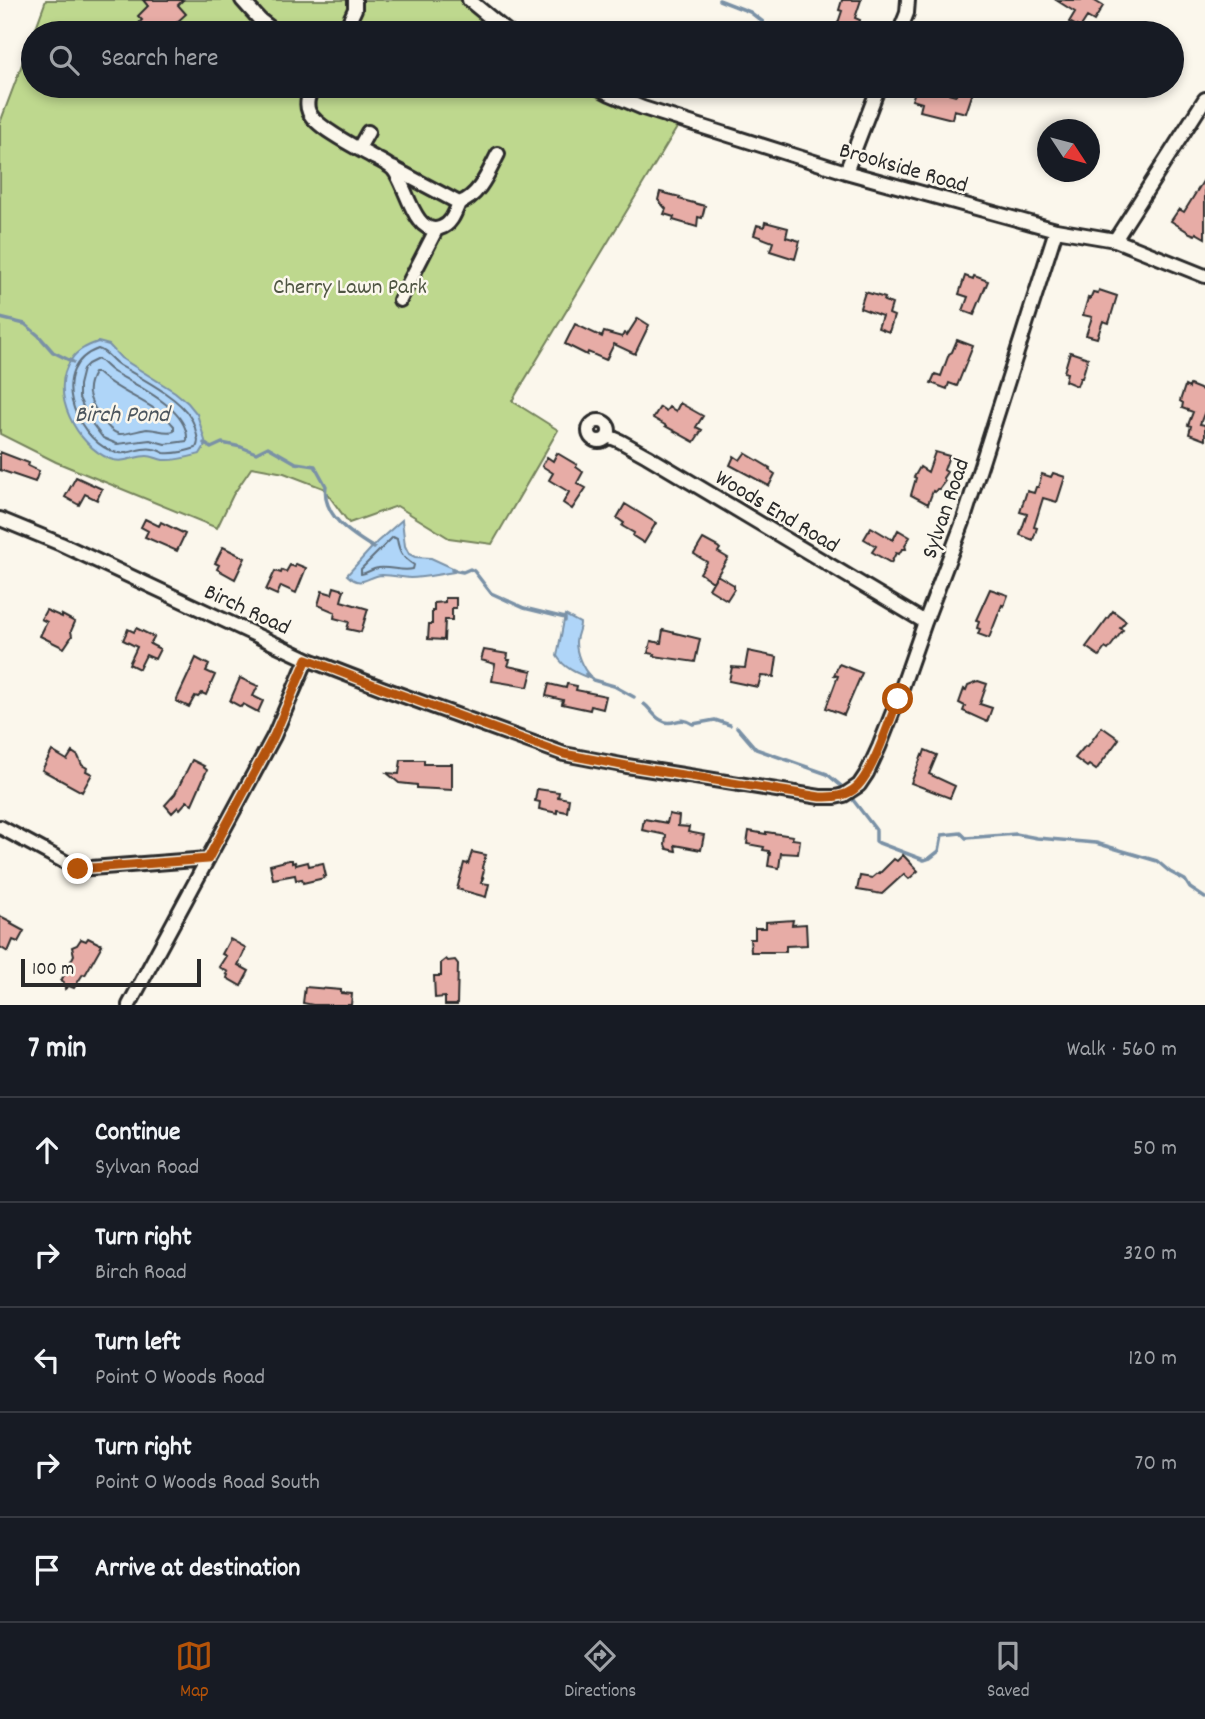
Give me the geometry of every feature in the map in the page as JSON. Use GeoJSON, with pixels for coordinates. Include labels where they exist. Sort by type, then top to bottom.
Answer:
{"type":"FeatureCollection","features":[{"type":"Feature","properties":{"kind":"street"},"geometry":{"type":"LineString","coordinates":[[242,0],[261,21]]}},
{"type":"Feature","properties":{"kind":"street"},"geometry":{"type":"LineString","coordinates":[[350,21],[355,9],[355,0]]}},
{"type":"Feature","properties":{"kind":"street"},"geometry":{"type":"LineString","coordinates":[[469,0],[494,21]]}},
{"type":"Feature","properties":{"kind":"street"},"geometry":{"type":"LineString","coordinates":[[904,21],[908,0]]}},
{"type":"Feature","properties":{"kind":"street"},"geometry":{"type":"LineString","coordinates":[[308,98],[310,115],[321,126],[459,203],[466,201],[478,189],[498,153]]}},
{"type":"Feature","properties":{"kind":"street","name":"Brookside Road"},"geometry":{"type":"LineString","coordinates":[[619,98],[643,108],[846,172],[1056,230],[1115,240],[1205,276]]}},
{"type":"Feature","properties":{"kind":"street"},"geometry":{"type":"LineString","coordinates":[[846,172],[874,98]]}},
{"type":"Feature","properties":{"kind":"street"},"geometry":{"type":"LineString","coordinates":[[1115,240],[1205,99]]}},
{"type":"Feature","properties":{"kind":"street"},"geometry":{"type":"LineString","coordinates":[[359,149],[368,132]]}},
{"type":"Feature","properties":{"kind":"street"},"geometry":{"type":"LineString","coordinates":[[392,168],[404,186],[410,208],[416,217],[436,230]]}},
{"type":"Feature","properties":{"kind":"street"},"geometry":{"type":"LineString","coordinates":[[400,300],[436,230],[444,227],[454,216],[459,203]]}},
{"type":"Feature","properties":{"kind":"street","name":"Sylvan Road"},"geometry":{"type":"LineString","coordinates":[[848,793],[859,785],[871,765],[964,522],[1056,230]]}},
{"type":"Feature","properties":{"kind":"street","name":"Woods End Road"},"geometry":{"type":"LineString","coordinates":[[608,436],[620,440],[925,622]]}},
{"type":"Feature","properties":{"kind":"street","name":"Birch Road"},"geometry":{"type":"LineString","coordinates":[[0,519],[61,544],[307,659],[564,754],[820,797],[835,797],[848,793]]}},
{"type":"Feature","properties":{"kind":"street"},"geometry":{"type":"LineString","coordinates":[[129,1005],[274,736],[307,659]]}},
{"type":"Feature","properties":{"kind":"street"},"geometry":{"type":"LineString","coordinates":[[0,827],[78,869],[208,859]]}},
{"type":"Feature","properties":{"kind":"green space"},"geometry":{"type":"Polygon","coordinates":[[[46,0],[479,0],[503,21],[38,21],[46,0]]]}},
{"type":"Feature","properties":{"kind":"green space","name":"Cherry Lawn Park"},"geometry":{"type":"Polygon","coordinates":[[[21,67],[21,98],[627,98],[681,121],[512,401],[558,430],[492,544],[449,538],[397,506],[349,523],[323,488],[284,473],[252,467],[233,495],[217,528],[56,462],[0,434],[0,123],[21,67]]]}},
{"type":"Feature","properties":{"kind":"water","name":"Birch Pond"},"geometry":{"type":"Polygon","coordinates":[[[98,342],[109,345],[121,358],[188,403],[197,414],[206,444],[200,454],[172,460],[147,456],[115,460],[87,443],[69,417],[63,387],[65,373],[73,357],[98,342]]]}},
{"type":"Feature","properties":{"kind":"water"},"geometry":{"type":"Polygon","coordinates":[[[402,520],[405,546],[409,554],[431,558],[455,569],[454,572],[416,578],[382,575],[361,581],[347,575],[377,542],[402,520]]]}},
{"type":"Feature","properties":{"kind":"water"},"geometry":{"type":"Polygon","coordinates":[[[565,615],[580,623],[576,646],[589,678],[567,667],[557,656],[565,615]]]}},
{"type":"Feature","properties":{"kind":"building"},"geometry":{"type":"Polygon","coordinates":[[[143,0],[183,0],[178,5],[186,14],[178,21],[141,21],[138,16],[148,6],[143,0]]]}},
{"type":"Feature","properties":{"kind":"building"},"geometry":{"type":"Polygon","coordinates":[[[842,0],[861,0],[855,18],[860,21],[839,21],[842,11],[839,10],[842,0]]]}},
{"type":"Feature","properties":{"kind":"building"},"geometry":{"type":"Polygon","coordinates":[[[1056,0],[1093,0],[1103,6],[1094,21],[1087,17],[1084,21],[1070,21],[1075,12],[1056,0]]]}},
{"type":"Feature","properties":{"kind":"building"},"geometry":{"type":"Polygon","coordinates":[[[971,98],[966,113],[954,110],[952,119],[920,111],[922,103],[912,100],[971,98]]]}},
{"type":"Feature","properties":{"kind":"building"},"geometry":{"type":"Polygon","coordinates":[[[1205,178],[1205,238],[1190,233],[1171,221],[1179,209],[1184,212],[1205,178]]]}},
{"type":"Feature","properties":{"kind":"building"},"geometry":{"type":"Polygon","coordinates":[[[660,192],[705,206],[702,218],[698,217],[697,227],[673,220],[674,217],[664,214],[666,209],[658,200],[660,192]]]}},
{"type":"Feature","properties":{"kind":"building"},"geometry":{"type":"Polygon","coordinates":[[[765,222],[788,228],[786,237],[800,241],[795,259],[770,251],[773,242],[754,235],[757,225],[764,227],[765,222]]]}},
{"type":"Feature","properties":{"kind":"building"},"geometry":{"type":"Polygon","coordinates":[[[965,276],[988,281],[974,315],[963,311],[968,297],[959,294],[965,276]]]}},
{"type":"Feature","properties":{"kind":"building"},"geometry":{"type":"Polygon","coordinates":[[[1099,290],[1117,296],[1109,323],[1103,321],[1097,338],[1086,335],[1092,317],[1083,315],[1088,298],[1099,290]]]}},
{"type":"Feature","properties":{"kind":"building"},"geometry":{"type":"Polygon","coordinates":[[[865,292],[885,298],[884,301],[892,304],[889,314],[894,316],[889,332],[878,328],[882,316],[860,308],[865,292]]]}},
{"type":"Feature","properties":{"kind":"building"},"geometry":{"type":"Polygon","coordinates":[[[638,318],[649,325],[635,354],[614,344],[606,360],[588,352],[587,355],[565,344],[575,324],[602,337],[604,332],[622,337],[624,333],[627,335],[638,318]]]}},
{"type":"Feature","properties":{"kind":"building"},"geometry":{"type":"Polygon","coordinates":[[[957,340],[973,346],[957,386],[949,383],[947,389],[931,383],[935,374],[941,376],[957,340]]]}},
{"type":"Feature","properties":{"kind":"building"},"geometry":{"type":"Polygon","coordinates":[[[1070,352],[1088,358],[1077,386],[1065,381],[1067,373],[1064,372],[1070,352]]]}},
{"type":"Feature","properties":{"kind":"building"},"geometry":{"type":"Polygon","coordinates":[[[1190,385],[1205,391],[1205,411],[1200,424],[1205,425],[1205,440],[1189,434],[1191,426],[1188,425],[1193,412],[1182,408],[1183,403],[1180,401],[1185,386],[1189,388],[1190,385]]]}},
{"type":"Feature","properties":{"kind":"building"},"geometry":{"type":"Polygon","coordinates":[[[680,403],[703,416],[696,427],[702,430],[694,442],[653,418],[660,407],[666,411],[669,407],[676,411],[680,403]]]}},
{"type":"Feature","properties":{"kind":"building"},"geometry":{"type":"Polygon","coordinates":[[[0,452],[29,463],[28,466],[39,471],[35,482],[0,470],[0,452]]]}},
{"type":"Feature","properties":{"kind":"building"},"geometry":{"type":"Polygon","coordinates":[[[935,452],[949,456],[944,470],[947,472],[943,478],[945,481],[939,489],[933,491],[928,504],[911,495],[916,478],[914,477],[920,467],[928,472],[935,452]]]}},
{"type":"Feature","properties":{"kind":"building"},"geometry":{"type":"Polygon","coordinates":[[[557,453],[577,465],[583,472],[577,483],[586,488],[572,509],[563,503],[569,492],[549,480],[553,473],[542,466],[547,457],[553,461],[557,453]]]}},
{"type":"Feature","properties":{"kind":"building"},"geometry":{"type":"Polygon","coordinates":[[[745,453],[775,474],[769,486],[730,465],[734,456],[740,460],[745,453]]]}},
{"type":"Feature","properties":{"kind":"building"},"geometry":{"type":"Polygon","coordinates":[[[1053,473],[1065,477],[1057,502],[1043,498],[1033,540],[1020,535],[1027,514],[1020,512],[1027,491],[1034,493],[1042,474],[1051,477],[1053,473]]]}},
{"type":"Feature","properties":{"kind":"building"},"geometry":{"type":"Polygon","coordinates":[[[76,477],[102,489],[97,500],[85,494],[79,505],[65,497],[76,477]]]}},
{"type":"Feature","properties":{"kind":"building"},"geometry":{"type":"Polygon","coordinates":[[[625,504],[656,523],[644,543],[622,526],[624,523],[617,518],[625,504]]]}},
{"type":"Feature","properties":{"kind":"building"},"geometry":{"type":"Polygon","coordinates":[[[145,519],[159,526],[161,522],[185,534],[177,551],[145,537],[148,531],[141,527],[145,519]]]}},
{"type":"Feature","properties":{"kind":"building"},"geometry":{"type":"Polygon","coordinates":[[[871,527],[893,540],[898,530],[910,537],[905,545],[906,549],[896,553],[891,563],[872,552],[876,546],[864,539],[871,527]]]}},
{"type":"Feature","properties":{"kind":"building"},"geometry":{"type":"Polygon","coordinates":[[[703,539],[718,547],[718,552],[728,558],[713,582],[700,573],[707,562],[694,554],[703,539]]]}},
{"type":"Feature","properties":{"kind":"building"},"geometry":{"type":"Polygon","coordinates":[[[223,547],[245,558],[235,579],[217,569],[219,565],[215,563],[223,547]]]}},
{"type":"Feature","properties":{"kind":"building"},"geometry":{"type":"Polygon","coordinates":[[[296,564],[306,568],[296,593],[281,586],[277,595],[266,590],[275,571],[286,572],[290,565],[295,567],[296,564]]]}},
{"type":"Feature","properties":{"kind":"building"},"geometry":{"type":"Polygon","coordinates":[[[717,575],[734,585],[727,600],[709,589],[717,575]]]}},
{"type":"Feature","properties":{"kind":"building"},"geometry":{"type":"Polygon","coordinates":[[[334,587],[344,590],[341,601],[368,609],[361,632],[347,629],[349,622],[334,618],[335,612],[318,605],[322,591],[332,594],[334,587]]]}},
{"type":"Feature","properties":{"kind":"building"},"geometry":{"type":"Polygon","coordinates":[[[990,589],[1008,595],[989,638],[978,634],[979,621],[976,620],[990,589]]]}},
{"type":"Feature","properties":{"kind":"building"},"geometry":{"type":"Polygon","coordinates":[[[445,598],[456,598],[456,608],[452,608],[452,620],[445,620],[444,640],[428,639],[434,603],[445,602],[445,598]]]}},
{"type":"Feature","properties":{"kind":"building"},"geometry":{"type":"Polygon","coordinates":[[[46,610],[75,622],[72,636],[64,648],[40,636],[47,622],[41,619],[46,610]]]}},
{"type":"Feature","properties":{"kind":"building"},"geometry":{"type":"Polygon","coordinates":[[[1113,611],[1126,621],[1120,628],[1123,630],[1108,650],[1105,648],[1099,656],[1086,647],[1113,611]]]}},
{"type":"Feature","properties":{"kind":"building"},"geometry":{"type":"Polygon","coordinates":[[[136,628],[154,637],[150,644],[160,649],[155,659],[146,655],[139,669],[129,664],[137,647],[123,640],[128,629],[134,632],[136,628]]]}},
{"type":"Feature","properties":{"kind":"building"},"geometry":{"type":"Polygon","coordinates":[[[663,630],[700,639],[695,662],[648,653],[651,641],[661,643],[663,630]]]}},
{"type":"Feature","properties":{"kind":"building"},"geometry":{"type":"Polygon","coordinates":[[[484,650],[508,654],[508,666],[532,671],[528,687],[492,681],[495,664],[481,660],[484,650]]]}},
{"type":"Feature","properties":{"kind":"building"},"geometry":{"type":"Polygon","coordinates":[[[748,651],[777,657],[774,677],[761,676],[758,687],[729,681],[732,667],[745,668],[748,651]]]}},
{"type":"Feature","properties":{"kind":"building"},"geometry":{"type":"Polygon","coordinates":[[[196,658],[209,665],[206,671],[215,675],[206,695],[202,693],[198,697],[195,696],[189,707],[176,701],[196,658]]]}},
{"type":"Feature","properties":{"kind":"building"},"geometry":{"type":"Polygon","coordinates":[[[839,664],[862,673],[844,715],[826,708],[838,676],[834,675],[839,664]]]}},
{"type":"Feature","properties":{"kind":"building"},"geometry":{"type":"Polygon","coordinates":[[[240,678],[258,686],[253,696],[263,701],[258,712],[230,701],[240,678]]]}},
{"type":"Feature","properties":{"kind":"building"},"geometry":{"type":"Polygon","coordinates":[[[978,681],[987,684],[980,704],[992,708],[987,722],[963,711],[965,706],[959,703],[964,689],[978,681]]]}},
{"type":"Feature","properties":{"kind":"building"},"geometry":{"type":"Polygon","coordinates":[[[549,684],[566,688],[567,684],[577,686],[576,690],[606,696],[603,709],[591,706],[590,710],[562,704],[563,700],[546,696],[549,684]]]}},
{"type":"Feature","properties":{"kind":"building"},"geometry":{"type":"Polygon","coordinates":[[[1102,727],[1119,739],[1096,770],[1075,758],[1102,727]]]}},
{"type":"Feature","properties":{"kind":"building"},"geometry":{"type":"Polygon","coordinates":[[[925,750],[937,755],[929,774],[955,786],[950,798],[911,783],[925,750]]]}},
{"type":"Feature","properties":{"kind":"building"},"geometry":{"type":"Polygon","coordinates":[[[52,751],[67,760],[72,752],[87,768],[86,771],[92,774],[82,792],[42,770],[52,751]]]}},
{"type":"Feature","properties":{"kind":"building"},"geometry":{"type":"Polygon","coordinates":[[[192,760],[207,770],[192,804],[187,801],[172,813],[165,805],[175,794],[192,760]]]}},
{"type":"Feature","properties":{"kind":"building"},"geometry":{"type":"Polygon","coordinates":[[[401,760],[424,760],[424,764],[452,764],[452,790],[417,788],[417,785],[399,783],[387,773],[399,774],[401,760]]]}},
{"type":"Feature","properties":{"kind":"building"},"geometry":{"type":"Polygon","coordinates":[[[537,789],[559,792],[558,797],[569,799],[567,812],[539,809],[540,802],[535,801],[537,789]]]}},
{"type":"Feature","properties":{"kind":"building"},"geometry":{"type":"Polygon","coordinates":[[[669,814],[679,816],[678,826],[689,827],[688,832],[704,835],[701,850],[675,845],[676,851],[667,849],[666,835],[642,830],[644,819],[667,823],[669,814]]]}},
{"type":"Feature","properties":{"kind":"building"},"geometry":{"type":"Polygon","coordinates":[[[749,831],[793,836],[792,839],[800,840],[798,854],[781,853],[779,868],[768,866],[769,851],[763,850],[764,847],[747,844],[749,831]]]}},
{"type":"Feature","properties":{"kind":"building"},"geometry":{"type":"Polygon","coordinates":[[[472,852],[486,855],[481,883],[489,884],[486,897],[457,889],[464,863],[468,864],[472,852]]]}},
{"type":"Feature","properties":{"kind":"building"},"geometry":{"type":"Polygon","coordinates":[[[903,855],[918,871],[909,879],[904,874],[882,894],[857,890],[860,876],[872,878],[894,859],[897,861],[903,855]]]}},
{"type":"Feature","properties":{"kind":"building"},"geometry":{"type":"Polygon","coordinates":[[[289,860],[296,865],[308,862],[309,866],[323,863],[326,876],[303,883],[302,879],[296,880],[295,875],[273,879],[270,865],[289,860]]]}},
{"type":"Feature","properties":{"kind":"building"},"geometry":{"type":"Polygon","coordinates":[[[0,916],[24,931],[18,942],[13,940],[8,952],[0,947],[0,916]]]}},
{"type":"Feature","properties":{"kind":"building"},"geometry":{"type":"Polygon","coordinates":[[[793,920],[792,925],[806,924],[807,945],[786,946],[786,952],[751,952],[750,939],[755,939],[755,928],[766,928],[766,922],[793,920]]]}},
{"type":"Feature","properties":{"kind":"building"},"geometry":{"type":"Polygon","coordinates":[[[88,938],[102,945],[85,975],[83,974],[74,988],[69,986],[65,989],[61,981],[74,955],[72,947],[81,939],[86,941],[88,938]]]}},
{"type":"Feature","properties":{"kind":"building"},"geometry":{"type":"Polygon","coordinates":[[[230,939],[246,948],[238,965],[249,971],[241,986],[227,978],[228,972],[219,967],[226,956],[222,954],[230,939]]]}},
{"type":"Feature","properties":{"kind":"building"},"geometry":{"type":"Polygon","coordinates":[[[446,959],[455,960],[458,964],[457,1005],[445,1005],[445,997],[435,998],[434,976],[441,976],[441,963],[446,959]]]}},
{"type":"Feature","properties":{"kind":"building"},"geometry":{"type":"Polygon","coordinates":[[[305,987],[341,990],[341,993],[352,994],[351,1005],[303,1003],[305,987]]]}},
{"type":"Feature","properties":{"kind":"waterway"},"geometry":{"type":"LineString","coordinates":[[719,0],[750,12],[762,21]]}},
{"type":"Feature","properties":{"kind":"waterway"},"geometry":{"type":"LineString","coordinates":[[0,318],[25,324],[53,352],[73,362]]}},
{"type":"Feature","properties":{"kind":"waterway"},"geometry":{"type":"LineString","coordinates":[[204,443],[211,448],[222,443],[256,453],[268,447],[296,463],[315,466],[326,486],[328,507],[333,515],[348,531],[374,548]]}},
{"type":"Feature","properties":{"kind":"waterway"},"geometry":{"type":"LineString","coordinates":[[452,570],[463,572],[470,569],[491,593],[524,608],[565,618],[565,621]]}},
{"type":"Feature","properties":{"kind":"waterway"},"geometry":{"type":"LineString","coordinates":[[586,674],[593,680],[614,686],[634,697]]}},
{"type":"Feature","properties":{"kind":"waterway"},"geometry":{"type":"LineString","coordinates":[[644,704],[656,717],[669,723],[684,720],[693,724],[715,720],[730,725]]}},
{"type":"Feature","properties":{"kind":"waterway"},"geometry":{"type":"LineString","coordinates":[[737,727],[756,749],[827,774],[846,790]]}},
{"type":"Feature","properties":{"kind":"waterway"},"geometry":{"type":"LineString","coordinates":[[850,796],[876,830],[876,841],[924,860],[939,851],[942,835],[961,833],[966,838],[1016,834],[1096,843],[1157,861],[1205,898]]}},
{"type":"Feature","properties":{"kind":"route"},"geometry":{"type":"LineString","coordinates":[[78,869],[208,859],[274,736],[307,659],[564,754],[820,797],[842,795],[859,785],[867,773],[898,699]]}}]}
